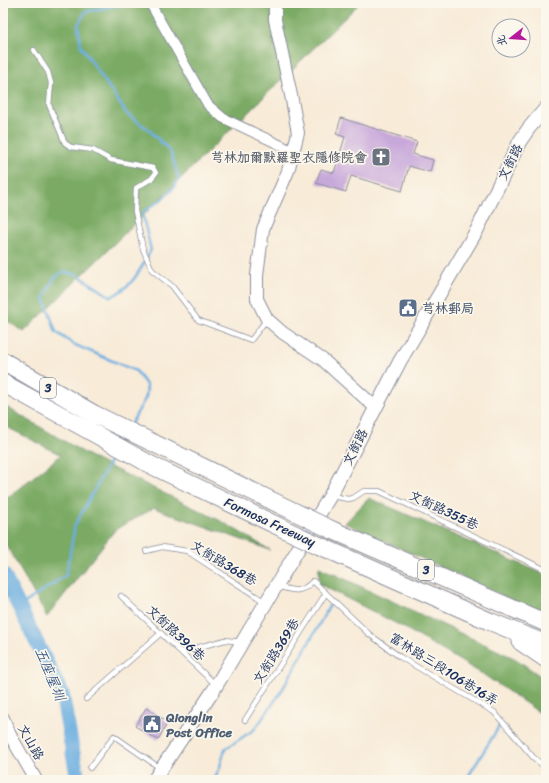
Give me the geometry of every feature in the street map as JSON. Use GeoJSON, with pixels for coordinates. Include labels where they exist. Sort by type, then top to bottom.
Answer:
{"type":"FeatureCollection","features":[{"type":"Feature","properties":{"kind":"highway","name":"Formosa Freeway"},"geometry":{"type":"LineString","coordinates":[[3,361],[94,414],[330,529],[522,613],[546,622]]}},
{"type":"Feature","properties":{"kind":"highway","name":"Formosa Freeway"},"geometry":{"type":"LineString","coordinates":[[3,383],[153,466],[284,529],[489,621],[546,644]]}},
{"type":"Feature","properties":{"kind":"highway"},"geometry":{"type":"LineString","coordinates":[[489,621],[546,659]]}},
{"type":"Feature","properties":{"kind":"main road","name":"文銜路"},"geometry":{"type":"LineString","coordinates":[[158,774],[216,686],[241,642],[330,496],[375,407],[477,230],[520,141],[546,108]]}},
{"type":"Feature","properties":{"kind":"street"},"geometry":{"type":"LineString","coordinates":[[150,3],[208,105],[223,118],[293,151]]}},
{"type":"Feature","properties":{"kind":"street"},"geometry":{"type":"LineString","coordinates":[[275,3],[275,20],[298,133],[288,171],[263,229],[257,275],[257,299],[267,319],[283,333],[323,360],[375,407]]}},
{"type":"Feature","properties":{"kind":"street","name":"文山路"},"geometry":{"type":"LineString","coordinates":[[4,725],[36,780]]}},
{"type":"Feature","properties":{"kind":"lane"},"geometry":{"type":"LineString","coordinates":[[34,50],[48,72],[51,83],[49,105],[65,143],[71,147],[93,150],[111,160],[153,168],[156,172],[151,179],[136,188],[135,211],[143,249],[152,270],[172,286],[198,320],[251,340],[267,319]]}},
{"type":"Feature","properties":{"kind":"lane","name":"文銜路355巷"},"geometry":{"type":"LineString","coordinates":[[330,496],[348,499],[353,498],[364,491],[379,492],[546,570]]}},
{"type":"Feature","properties":{"kind":"lane","name":"文銜路368巷"},"geometry":{"type":"LineString","coordinates":[[146,550],[162,547],[187,551],[266,602]]}},
{"type":"Feature","properties":{"kind":"lane","name":"富林路三段106巷16弄"},"geometry":{"type":"LineString","coordinates":[[276,585],[293,591],[306,588],[313,581],[369,634],[400,657],[494,712],[533,757],[546,768]]}},
{"type":"Feature","properties":{"kind":"lane","name":"文銜路369巷"},"geometry":{"type":"LineString","coordinates":[[245,720],[326,593]]}},
{"type":"Feature","properties":{"kind":"lane","name":"文銜路396巷"},"geometry":{"type":"LineString","coordinates":[[122,596],[216,686]]}},
{"type":"Feature","properties":{"kind":"lane"},"geometry":{"type":"LineString","coordinates":[[86,699],[161,633]]}},
{"type":"Feature","properties":{"kind":"lane"},"geometry":{"type":"LineString","coordinates":[[180,652],[225,640],[241,642]]}},
{"type":"Feature","properties":{"kind":"lane"},"geometry":{"type":"LineString","coordinates":[[90,768],[114,736],[158,774]]}},
{"type":"Feature","properties":{"kind":"green space"},"geometry":{"type":"Polygon","coordinates":[[[3,3],[360,3],[24,332],[3,318],[3,3]]]}},
{"type":"Feature","properties":{"kind":"green space"},"geometry":{"type":"Polygon","coordinates":[[[3,405],[98,461],[221,521],[270,550],[154,508],[115,530],[47,617],[3,539],[3,501],[61,455],[3,425],[3,405]]]}},
{"type":"Feature","properties":{"kind":"green space"},"geometry":{"type":"Polygon","coordinates":[[[369,498],[546,575],[546,613],[527,607],[345,523],[369,498]]]}},
{"type":"Feature","properties":{"kind":"green space"},"geometry":{"type":"Polygon","coordinates":[[[319,567],[516,659],[546,680],[546,717],[484,675],[403,627],[319,584],[319,567]]]}},
{"type":"Feature","properties":{"kind":"building","name":"芎林加爾默羅聖衣隱修院會"},"geometry":{"type":"Polygon","coordinates":[[[341,118],[417,142],[413,154],[433,160],[430,172],[409,166],[402,191],[351,176],[346,192],[316,183],[321,169],[334,173],[345,137],[336,134],[341,118]]]}},
{"type":"Feature","properties":{"kind":"building","name":"Qionglin Post Office"},"geometry":{"type":"Polygon","coordinates":[[[146,708],[168,722],[158,740],[135,726],[146,708]]]}},
{"type":"Feature","properties":{"kind":"waterway"},"geometry":{"type":"LineString","coordinates":[[131,424],[146,397],[147,386],[136,371],[73,344],[56,332],[44,298],[54,278],[63,272],[76,274],[111,297],[131,283],[151,250],[142,213],[168,194],[179,178],[170,151],[148,129],[127,114],[81,46],[78,25],[85,12],[118,5],[149,6]]}},
{"type":"Feature","properties":{"kind":"waterway"},"geometry":{"type":"LineString","coordinates":[[19,607],[66,575],[75,525],[116,451]]}},
{"type":"Feature","properties":{"kind":"waterway","name":"五座屋圳"},"geometry":{"type":"LineString","coordinates":[[3,574],[62,694],[78,780]]}},
{"type":"Feature","properties":{"kind":"waterway"},"geometry":{"type":"LineString","coordinates":[[213,780],[219,770],[225,749],[255,729],[281,692],[330,605]]}},
{"type":"Feature","properties":{"kind":"waterway"},"geometry":{"type":"LineString","coordinates":[[466,780],[500,725]]}},
{"type":"Feature","properties":{"kind":"place","name":"芎林加爾默羅聖衣隱修院會"},"geometry":{"type":"Point","coordinates":[381,157]}},
{"type":"Feature","properties":{"kind":"place","name":"芎林郵局"},"geometry":{"type":"Point","coordinates":[408,308]}},
{"type":"Feature","properties":{"kind":"place","name":"Qionglin Post Office"},"geometry":{"type":"Point","coordinates":[152,724]}}]}
